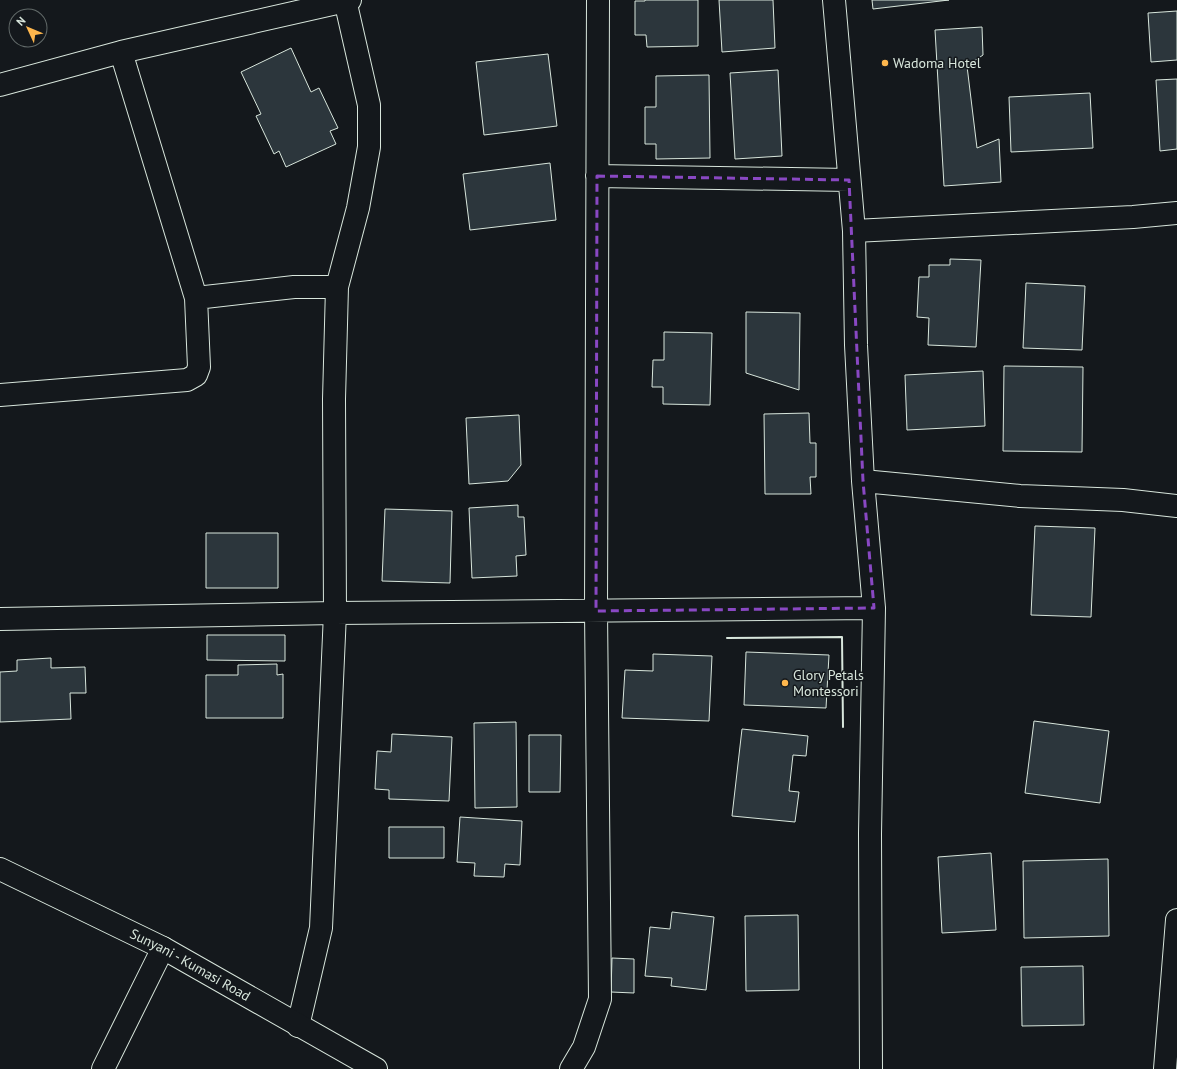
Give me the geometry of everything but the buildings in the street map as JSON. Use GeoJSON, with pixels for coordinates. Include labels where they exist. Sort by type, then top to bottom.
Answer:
{"type":"FeatureCollection","features":[{"type":"Feature","properties":{"kind":"street"},"geometry":{"type":"LineString","coordinates":[[0,85],[121,52],[347,0],[369,105],[369,147],[358,208],[337,287],[334,399],[335,613],[321,928],[298,1026]]}},
{"type":"Feature","properties":{"kind":"street"},"geometry":{"type":"LineString","coordinates":[[571,1069],[584,1047],[600,999],[596,611],[598,0]]}},
{"type":"Feature","properties":{"kind":"street"},"geometry":{"type":"LineString","coordinates":[[834,0],[854,231],[856,346],[863,481],[874,608],[870,834],[871,1069]]}},
{"type":"Feature","properties":{"kind":"street"},"geometry":{"type":"LineString","coordinates":[[0,394],[187,380],[196,375],[199,367],[196,298],[121,52]]}},
{"type":"Feature","properties":{"kind":"street"},"geometry":{"type":"LineString","coordinates":[[597,176],[849,180]]}},
{"type":"Feature","properties":{"kind":"street"},"geometry":{"type":"LineString","coordinates":[[854,231],[1133,218],[1177,213]]}},
{"type":"Feature","properties":{"kind":"street"},"geometry":{"type":"LineString","coordinates":[[196,298],[294,287],[337,287]]}},
{"type":"Feature","properties":{"kind":"street"},"geometry":{"type":"LineString","coordinates":[[863,481],[1020,496],[1123,500],[1177,506]]}},
{"type":"Feature","properties":{"kind":"street"},"geometry":{"type":"LineString","coordinates":[[0,619],[335,613],[874,608]]}},
{"type":"Feature","properties":{"kind":"street","name":"Sunyani - Kumasi Road"},"geometry":{"type":"LineString","coordinates":[[0,869],[163,948],[376,1069]]}},
{"type":"Feature","properties":{"kind":"street"},"geometry":{"type":"LineString","coordinates":[[1165,1069],[1177,920]]}},
{"type":"Feature","properties":{"kind":"street"},"geometry":{"type":"LineString","coordinates":[[103,1069],[163,948]]}},
{"type":"Feature","properties":{"kind":"highlighted area"},"geometry":{"type":"Polygon","coordinates":[[[597,176],[849,180],[863,481],[874,608],[596,611],[597,176]]]}},
{"type":"Feature","properties":{"kind":"wall"},"geometry":{"type":"LineString","coordinates":[[727,638],[842,637],[843,727]]}},
{"type":"Feature","properties":{"kind":"place","name":"Wadoma Hotel"},"geometry":{"type":"Point","coordinates":[885,63]}},
{"type":"Feature","properties":{"kind":"place","name":"Glory Petals Montessori"},"geometry":{"type":"Point","coordinates":[785,683]}}]}
